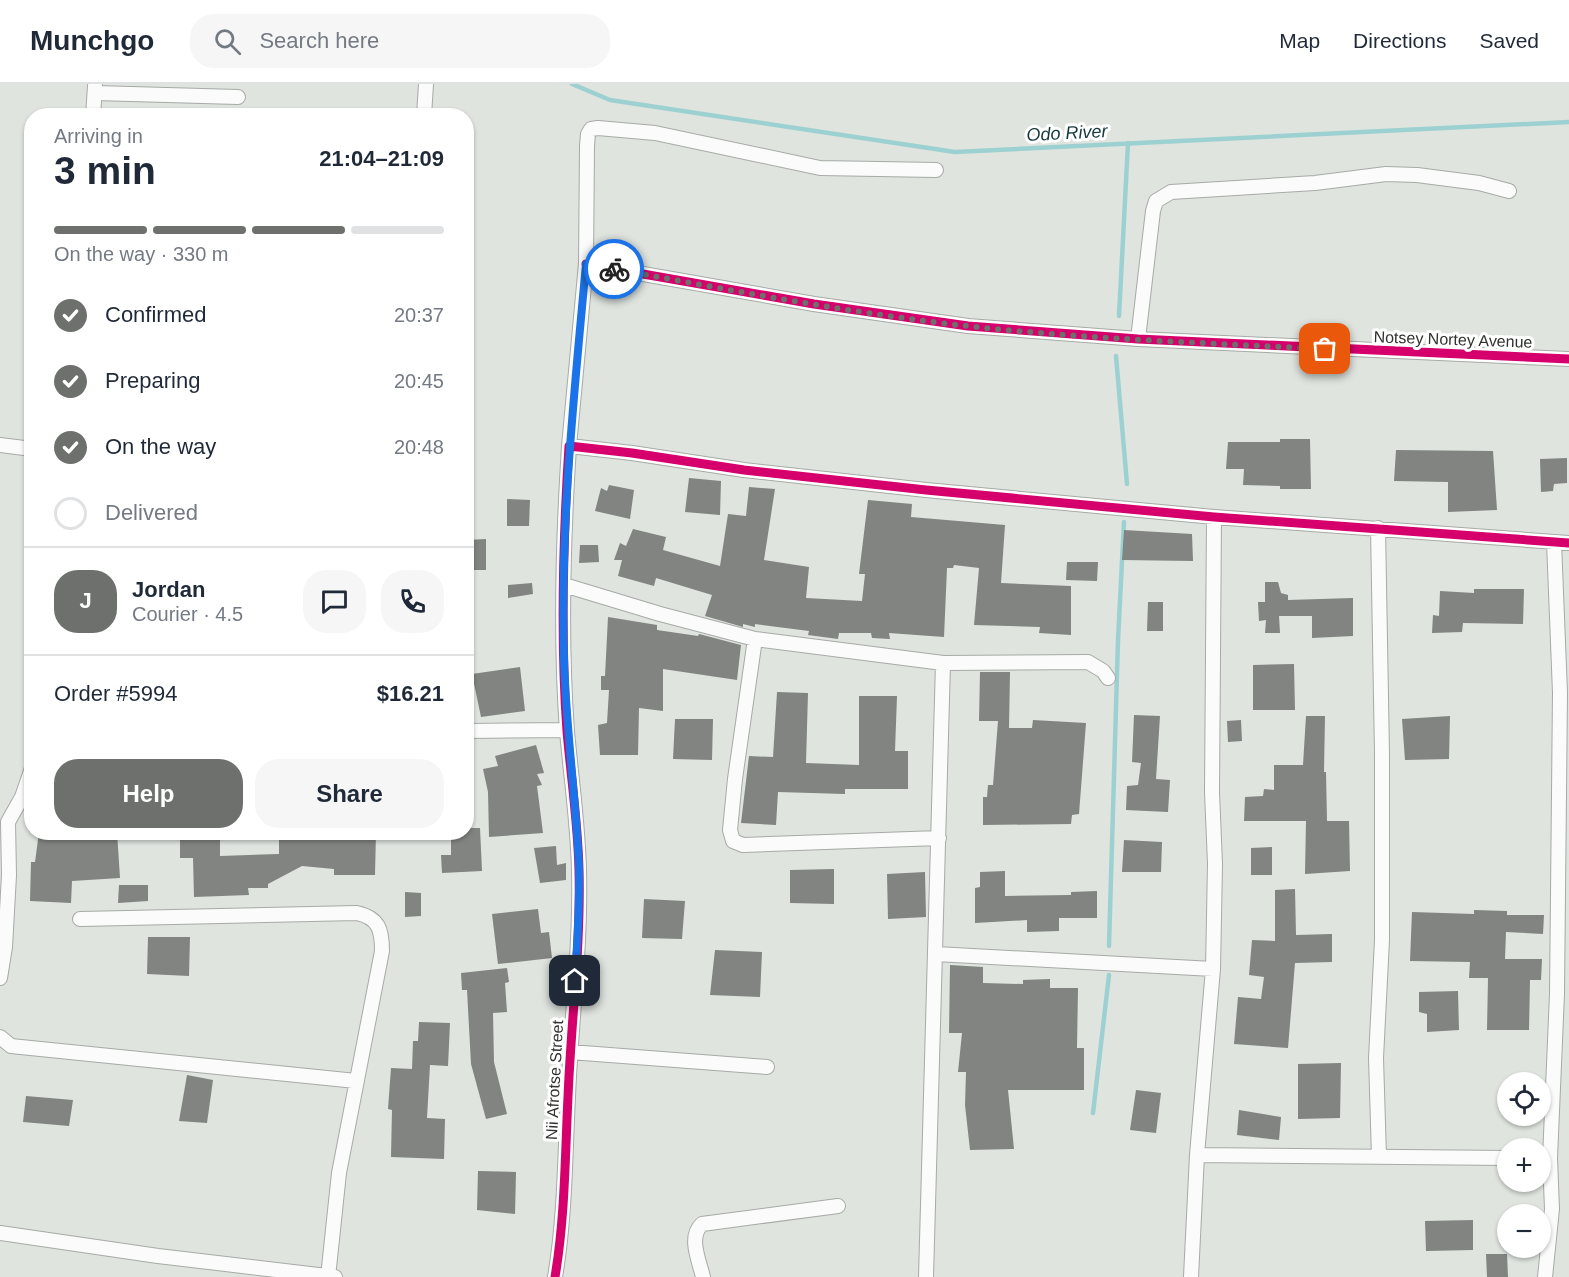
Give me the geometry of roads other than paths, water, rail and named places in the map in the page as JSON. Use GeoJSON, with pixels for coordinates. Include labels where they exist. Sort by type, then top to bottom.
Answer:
{"type":"FeatureCollection","features":[{"type":"Feature","properties":{"kind":"street"},"geometry":{"type":"LineString","coordinates":[[424,108],[426,84]]}},
{"type":"Feature","properties":{"kind":"street"},"geometry":{"type":"LineString","coordinates":[[94,108],[95,89],[238,97]]}},
{"type":"Feature","properties":{"kind":"street","name":"Nii Afrotse Street"},"geometry":{"type":"LineString","coordinates":[[555,1277],[563,1210],[578,934],[579,871],[567,730],[564,585],[569,446],[586,264],[588,134],[591,129],[598,128],[655,133],[820,168],[936,170]]}},
{"type":"Feature","properties":{"kind":"street"},"geometry":{"type":"LineString","coordinates":[[1138,339],[1153,211],[1156,201],[1171,192],[1315,183],[1386,174],[1469,181],[1509,190]]}},
{"type":"Feature","properties":{"kind":"street","name":"Notsey Nortey Avenue"},"geometry":{"type":"LineString","coordinates":[[586,264],[814,304],[968,326],[1138,339],[1569,359]]}},
{"type":"Feature","properties":{"kind":"street"},"geometry":{"type":"LineString","coordinates":[[0,445],[24,448]]}},
{"type":"Feature","properties":{"kind":"street"},"geometry":{"type":"LineString","coordinates":[[569,446],[597,448],[744,470],[926,490],[1214,517],[1569,543]]}},
{"type":"Feature","properties":{"kind":"street"},"geometry":{"type":"LineString","coordinates":[[1191,1277],[1197,1155],[1213,969],[1214,517]]}},
{"type":"Feature","properties":{"kind":"street"},"geometry":{"type":"LineString","coordinates":[[1378,528],[1382,754],[1382,940],[1376,1058],[1379,1157]]}},
{"type":"Feature","properties":{"kind":"street"},"geometry":{"type":"LineString","coordinates":[[1546,1138],[1557,994],[1560,693],[1554,542]]}},
{"type":"Feature","properties":{"kind":"street"},"geometry":{"type":"LineString","coordinates":[[564,585],[755,639],[943,663],[1088,662],[1103,671],[1108,678]]}},
{"type":"Feature","properties":{"kind":"street"},"geometry":{"type":"LineString","coordinates":[[755,639],[735,779],[730,830],[733,841],[743,845],[939,838]]}},
{"type":"Feature","properties":{"kind":"street"},"geometry":{"type":"LineString","coordinates":[[926,1277],[943,663]]}},
{"type":"Feature","properties":{"kind":"street"},"geometry":{"type":"LineString","coordinates":[[474,731],[567,730]]}},
{"type":"Feature","properties":{"kind":"street"},"geometry":{"type":"LineString","coordinates":[[0,978],[5,947],[9,875],[4,822],[24,791]]}},
{"type":"Feature","properties":{"kind":"street"},"geometry":{"type":"LineString","coordinates":[[0,1233],[158,1256],[330,1277],[339,1173],[382,951],[382,934],[375,922],[369,916],[357,913],[80,919]]}},
{"type":"Feature","properties":{"kind":"street"},"geometry":{"type":"LineString","coordinates":[[936,954],[1213,969]]}},
{"type":"Feature","properties":{"kind":"street"},"geometry":{"type":"LineString","coordinates":[[0,1037],[11,1046],[356,1081]]}},
{"type":"Feature","properties":{"kind":"street"},"geometry":{"type":"LineString","coordinates":[[570,1052],[767,1067]]}},
{"type":"Feature","properties":{"kind":"street"},"geometry":{"type":"LineString","coordinates":[[1197,1155],[1497,1158]]}},
{"type":"Feature","properties":{"kind":"street"},"geometry":{"type":"LineString","coordinates":[[1545,1277],[1552,1209],[1550,1192]]}},
{"type":"Feature","properties":{"kind":"street"},"geometry":{"type":"LineString","coordinates":[[703,1277],[695,1242],[696,1230],[702,1224],[838,1206]]}},
{"type":"Feature","properties":{"kind":"waterway","name":"Odo River"},"geometry":{"type":"LineString","coordinates":[[572,84],[610,100],[955,152],[1569,122]]}},
{"type":"Feature","properties":{"kind":"waterway"},"geometry":{"type":"LineString","coordinates":[[1119,316],[1128,143]]}},
{"type":"Feature","properties":{"kind":"waterway"},"geometry":{"type":"LineString","coordinates":[[1116,356],[1127,484]]}},
{"type":"Feature","properties":{"kind":"waterway"},"geometry":{"type":"LineString","coordinates":[[1109,946],[1118,640],[1124,522]]}},
{"type":"Feature","properties":{"kind":"waterway"},"geometry":{"type":"LineString","coordinates":[[1093,1113],[1109,975]]}}]}
